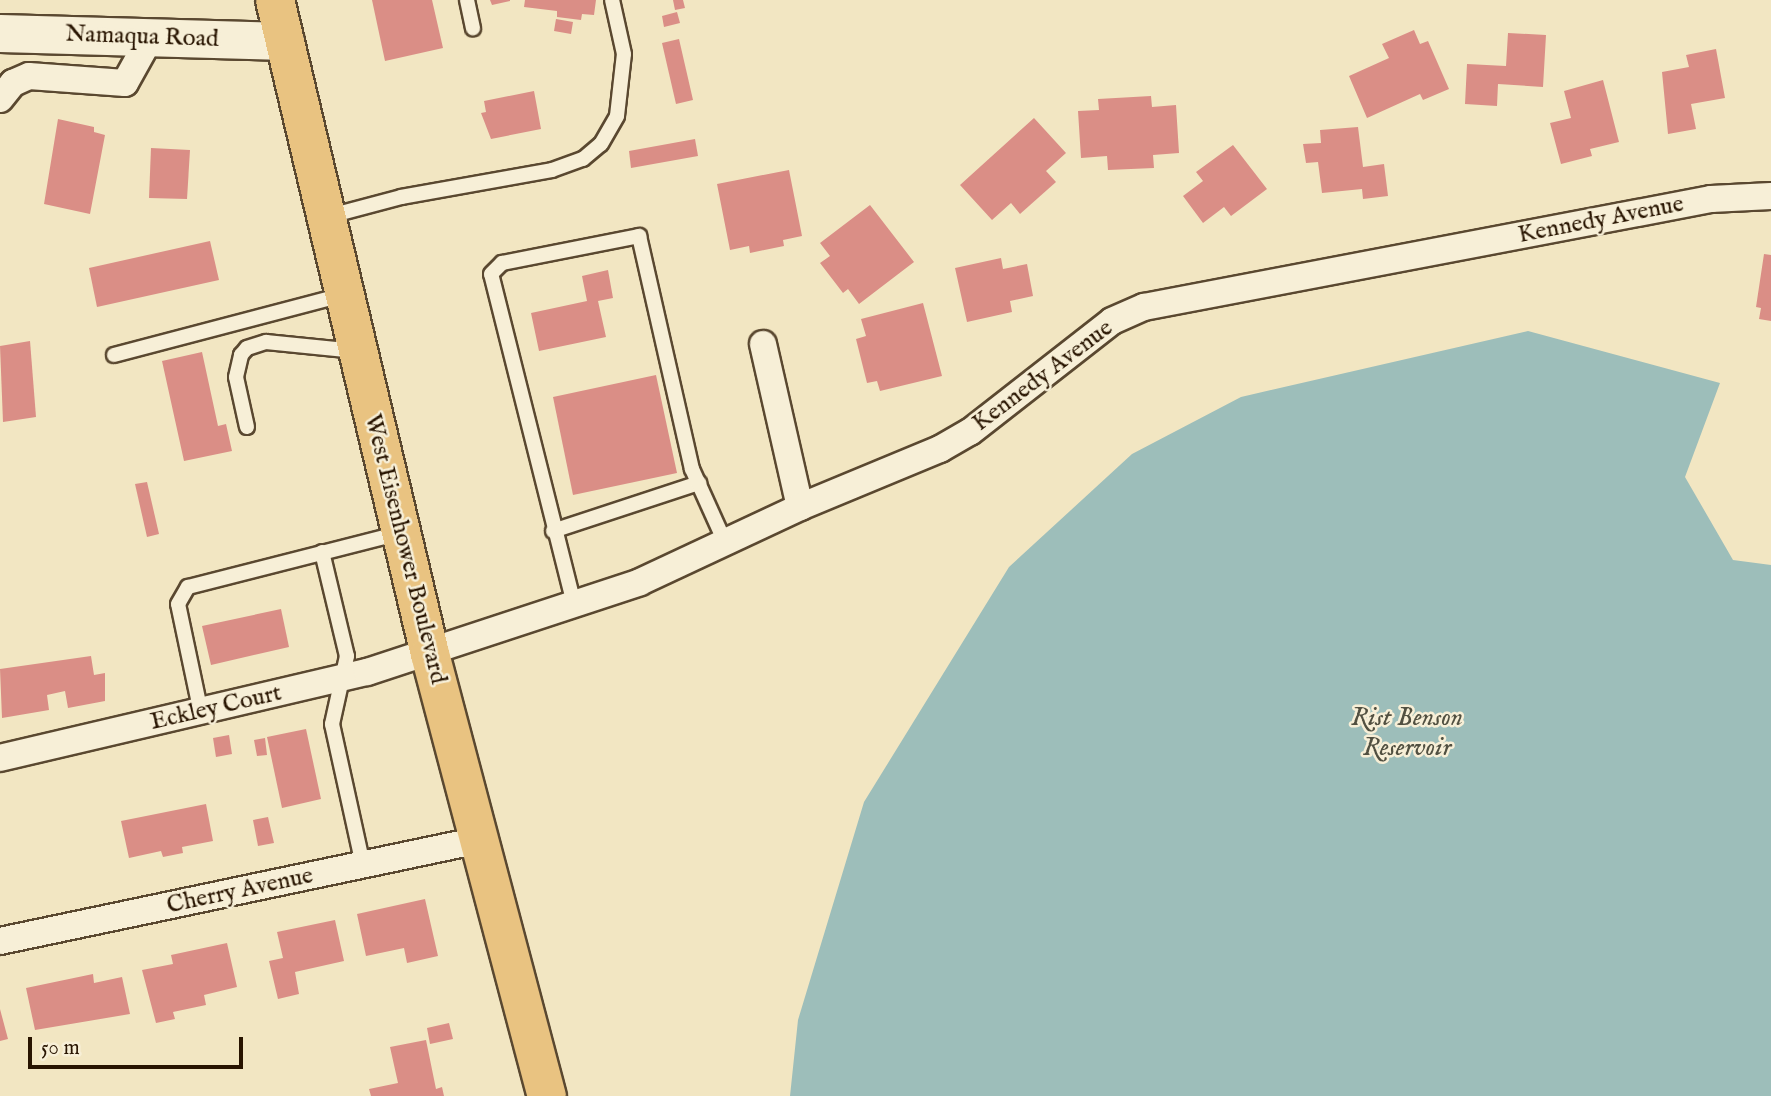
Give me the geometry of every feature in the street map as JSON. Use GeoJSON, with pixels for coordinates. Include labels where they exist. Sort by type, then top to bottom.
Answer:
{"type":"FeatureCollection","features":[{"type":"Feature","properties":{"kind":"highway","name":"West Eisenhower Boulevard"},"geometry":{"type":"LineString","coordinates":[[275,0],[430,654],[547,1096]]}},
{"type":"Feature","properties":{"kind":"main road","name":"Namaqua Road"},"geometry":{"type":"LineString","coordinates":[[0,33],[285,41]]}},
{"type":"Feature","properties":{"kind":"street"},"geometry":{"type":"LineString","coordinates":[[0,99],[13,83],[29,76],[125,83],[150,38]]}},
{"type":"Feature","properties":{"kind":"street","name":"Kennedy Avenue"},"geometry":{"type":"LineString","coordinates":[[430,654],[639,582],[800,507],[940,449],[970,432],[1112,321],[1144,307],[1710,199],[1771,196]]}},
{"type":"Feature","properties":{"kind":"street"},"geometry":{"type":"LineString","coordinates":[[763,344],[800,507]]}},
{"type":"Feature","properties":{"kind":"street","name":"Eckley Court"},"geometry":{"type":"LineString","coordinates":[[0,758],[201,713],[430,654]]}},
{"type":"Feature","properties":{"kind":"street","name":"Cherry Avenue"},"geometry":{"type":"LineString","coordinates":[[0,941],[479,840]]}},
{"type":"Feature","properties":{"kind":"lane"},"geometry":{"type":"LineString","coordinates":[[467,0],[473,27]]}},
{"type":"Feature","properties":{"kind":"lane"},"geometry":{"type":"LineString","coordinates":[[325,218],[401,197],[552,170],[583,159],[601,144],[617,116],[624,54],[612,0]]}},
{"type":"Feature","properties":{"kind":"lane"},"geometry":{"type":"LineString","coordinates":[[574,604],[552,531],[491,274],[502,263],[639,236],[699,483],[726,542]]}},
{"type":"Feature","properties":{"kind":"lane"},"geometry":{"type":"LineString","coordinates":[[114,355],[343,295]]}},
{"type":"Feature","properties":{"kind":"lane"},"geometry":{"type":"LineString","coordinates":[[247,427],[236,377],[241,355],[247,348],[266,342],[357,351]]}},
{"type":"Feature","properties":{"kind":"lane"},"geometry":{"type":"LineString","coordinates":[[552,531],[699,483]]}},
{"type":"Feature","properties":{"kind":"lane"},"geometry":{"type":"LineString","coordinates":[[201,713],[178,604],[182,594],[200,581],[401,533]]}},
{"type":"Feature","properties":{"kind":"lane"},"geometry":{"type":"LineString","coordinates":[[322,552],[347,656],[332,724],[363,865]]}},
{"type":"Feature","properties":{"kind":"water","name":"Rist Benson Reservoir"},"geometry":{"type":"Polygon","coordinates":[[[1528,331],[1720,383],[1685,477],[1733,560],[1771,565],[1771,1096],[790,1096],[798,1020],[864,802],[1009,567],[1132,454],[1241,397],[1528,331]]]}},
{"type":"Feature","properties":{"kind":"building"},"geometry":{"type":"Polygon","coordinates":[[[372,0],[432,0],[443,48],[385,61],[372,0]]]}},
{"type":"Feature","properties":{"kind":"building"},"geometry":{"type":"Polygon","coordinates":[[[490,0],[510,0],[510,1],[492,5],[490,0]]]}},
{"type":"Feature","properties":{"kind":"building"},"geometry":{"type":"Polygon","coordinates":[[[525,0],[596,0],[594,15],[582,14],[581,20],[557,17],[557,11],[524,7],[525,0]]]}},
{"type":"Feature","properties":{"kind":"building"},"geometry":{"type":"Polygon","coordinates":[[[673,0],[683,0],[685,8],[675,10],[673,0]]]}},
{"type":"Feature","properties":{"kind":"building"},"geometry":{"type":"Polygon","coordinates":[[[677,12],[680,23],[664,27],[662,16],[677,12]]]}},
{"type":"Feature","properties":{"kind":"building"},"geometry":{"type":"Polygon","coordinates":[[[556,19],[573,22],[571,34],[554,31],[556,19]]]}},
{"type":"Feature","properties":{"kind":"building"},"geometry":{"type":"Polygon","coordinates":[[[1414,30],[1420,44],[1428,41],[1449,89],[1423,100],[1420,94],[1367,118],[1349,76],[1389,58],[1382,44],[1414,30]]]}},
{"type":"Feature","properties":{"kind":"building"},"geometry":{"type":"Polygon","coordinates":[[[1508,33],[1546,35],[1543,87],[1498,84],[1497,106],[1465,104],[1467,64],[1506,66],[1508,33]]]}},
{"type":"Feature","properties":{"kind":"building"},"geometry":{"type":"Polygon","coordinates":[[[679,39],[693,100],[676,104],[662,43],[679,39]]]}},
{"type":"Feature","properties":{"kind":"building"},"geometry":{"type":"Polygon","coordinates":[[[1716,49],[1725,98],[1691,104],[1696,129],[1668,134],[1662,72],[1689,67],[1686,55],[1716,49]]]}},
{"type":"Feature","properties":{"kind":"building"},"geometry":{"type":"Polygon","coordinates":[[[1603,80],[1619,142],[1590,149],[1592,156],[1561,164],[1550,123],[1571,118],[1564,91],[1603,80]]]}},
{"type":"Feature","properties":{"kind":"building"},"geometry":{"type":"Polygon","coordinates":[[[534,91],[541,129],[491,139],[481,113],[486,112],[484,101],[534,91]]]}},
{"type":"Feature","properties":{"kind":"building"},"geometry":{"type":"Polygon","coordinates":[[[1151,96],[1152,107],[1176,105],[1179,153],[1153,155],[1154,168],[1108,170],[1107,156],[1081,158],[1078,111],[1099,110],[1098,99],[1151,96]]]}},
{"type":"Feature","properties":{"kind":"building"},"geometry":{"type":"Polygon","coordinates":[[[1034,118],[1066,153],[1046,171],[1056,182],[1020,214],[1011,203],[992,220],[960,185],[1034,118]]]}},
{"type":"Feature","properties":{"kind":"building"},"geometry":{"type":"Polygon","coordinates":[[[58,119],[94,127],[94,132],[105,135],[90,214],[44,204],[58,119]]]}},
{"type":"Feature","properties":{"kind":"building"},"geometry":{"type":"Polygon","coordinates":[[[1358,127],[1363,167],[1384,164],[1388,196],[1363,199],[1362,189],[1322,193],[1318,162],[1306,163],[1303,144],[1321,143],[1320,130],[1358,127]]]}},
{"type":"Feature","properties":{"kind":"building"},"geometry":{"type":"Polygon","coordinates":[[[695,139],[698,156],[631,168],[629,151],[695,139]]]}},
{"type":"Feature","properties":{"kind":"building"},"geometry":{"type":"Polygon","coordinates":[[[1233,145],[1267,189],[1231,216],[1224,207],[1203,223],[1183,196],[1203,181],[1196,172],[1233,145]]]}},
{"type":"Feature","properties":{"kind":"building"},"geometry":{"type":"Polygon","coordinates":[[[151,148],[190,150],[187,199],[149,198],[151,148]]]}},
{"type":"Feature","properties":{"kind":"building"},"geometry":{"type":"Polygon","coordinates":[[[789,170],[802,236],[783,240],[784,246],[750,253],[749,246],[730,250],[717,184],[789,170]]]}},
{"type":"Feature","properties":{"kind":"building"},"geometry":{"type":"Polygon","coordinates":[[[870,205],[914,262],[859,304],[848,289],[843,293],[820,263],[830,256],[820,243],[870,205]]]}},
{"type":"Feature","properties":{"kind":"building"},"geometry":{"type":"Polygon","coordinates":[[[210,241],[219,280],[97,307],[89,268],[210,241]]]}},
{"type":"Feature","properties":{"kind":"building"},"geometry":{"type":"Polygon","coordinates":[[[1764,254],[1771,255],[1771,321],[1759,319],[1761,308],[1756,307],[1764,254]]]}},
{"type":"Feature","properties":{"kind":"building"},"geometry":{"type":"Polygon","coordinates":[[[1001,258],[1003,269],[1027,264],[1033,296],[1010,301],[1012,312],[967,322],[955,268],[1001,258]]]}},
{"type":"Feature","properties":{"kind":"building"},"geometry":{"type":"Polygon","coordinates":[[[608,270],[613,298],[598,301],[606,337],[539,351],[531,313],[587,301],[582,276],[608,270]]]}},
{"type":"Feature","properties":{"kind":"building"},"geometry":{"type":"Polygon","coordinates":[[[923,303],[942,376],[880,391],[877,381],[867,383],[856,339],[866,336],[861,319],[923,303]]]}},
{"type":"Feature","properties":{"kind":"building"},"geometry":{"type":"Polygon","coordinates":[[[30,341],[36,417],[3,422],[0,346],[30,341]]]}},
{"type":"Feature","properties":{"kind":"building"},"geometry":{"type":"Polygon","coordinates":[[[202,352],[218,426],[226,424],[232,451],[184,461],[162,361],[202,352]]]}},
{"type":"Feature","properties":{"kind":"building"},"geometry":{"type":"Polygon","coordinates":[[[656,375],[677,473],[573,495],[553,397],[656,375]]]}},
{"type":"Feature","properties":{"kind":"building"},"geometry":{"type":"Polygon","coordinates":[[[147,482],[159,534],[147,537],[135,484],[147,482]]]}},
{"type":"Feature","properties":{"kind":"building"},"geometry":{"type":"Polygon","coordinates":[[[281,609],[289,647],[211,665],[202,626],[281,609]]]}},
{"type":"Feature","properties":{"kind":"building"},"geometry":{"type":"Polygon","coordinates":[[[91,656],[94,675],[105,673],[105,701],[68,708],[65,691],[47,695],[49,710],[2,718],[0,669],[91,656]]]}},
{"type":"Feature","properties":{"kind":"building"},"geometry":{"type":"Polygon","coordinates":[[[306,729],[321,799],[282,808],[267,737],[306,729]]]}},
{"type":"Feature","properties":{"kind":"building"},"geometry":{"type":"Polygon","coordinates":[[[229,735],[232,754],[216,757],[213,738],[229,735]]]}},
{"type":"Feature","properties":{"kind":"building"},"geometry":{"type":"Polygon","coordinates":[[[265,738],[267,755],[257,756],[254,740],[265,738]]]}},
{"type":"Feature","properties":{"kind":"building"},"geometry":{"type":"Polygon","coordinates":[[[206,804],[213,841],[182,847],[183,853],[163,857],[161,851],[129,858],[121,821],[206,804]]]}},
{"type":"Feature","properties":{"kind":"building"},"geometry":{"type":"Polygon","coordinates":[[[268,817],[274,843],[258,846],[253,820],[268,817]]]}},
{"type":"Feature","properties":{"kind":"building"},"geometry":{"type":"Polygon","coordinates":[[[425,899],[438,956],[407,963],[404,948],[366,956],[357,914],[425,899]]]}},
{"type":"Feature","properties":{"kind":"building"},"geometry":{"type":"Polygon","coordinates":[[[335,920],[344,961],[295,972],[299,994],[278,999],[269,961],[283,958],[277,932],[335,920]]]}},
{"type":"Feature","properties":{"kind":"building"},"geometry":{"type":"Polygon","coordinates":[[[227,943],[237,987],[204,995],[206,1005],[173,1012],[175,1019],[156,1023],[142,970],[173,964],[171,955],[227,943]]]}},
{"type":"Feature","properties":{"kind":"building"},"geometry":{"type":"Polygon","coordinates":[[[93,974],[94,983],[122,977],[130,1014],[35,1030],[26,988],[93,974]]]}},
{"type":"Feature","properties":{"kind":"building"},"geometry":{"type":"Polygon","coordinates":[[[0,1009],[8,1039],[0,1041],[0,1009]]]}},
{"type":"Feature","properties":{"kind":"building"},"geometry":{"type":"Polygon","coordinates":[[[449,1023],[453,1039],[430,1044],[427,1028],[449,1023]]]}},
{"type":"Feature","properties":{"kind":"building"},"geometry":{"type":"Polygon","coordinates":[[[426,1040],[436,1089],[442,1087],[444,1096],[371,1096],[369,1089],[398,1083],[390,1047],[426,1040]]]}}]}
